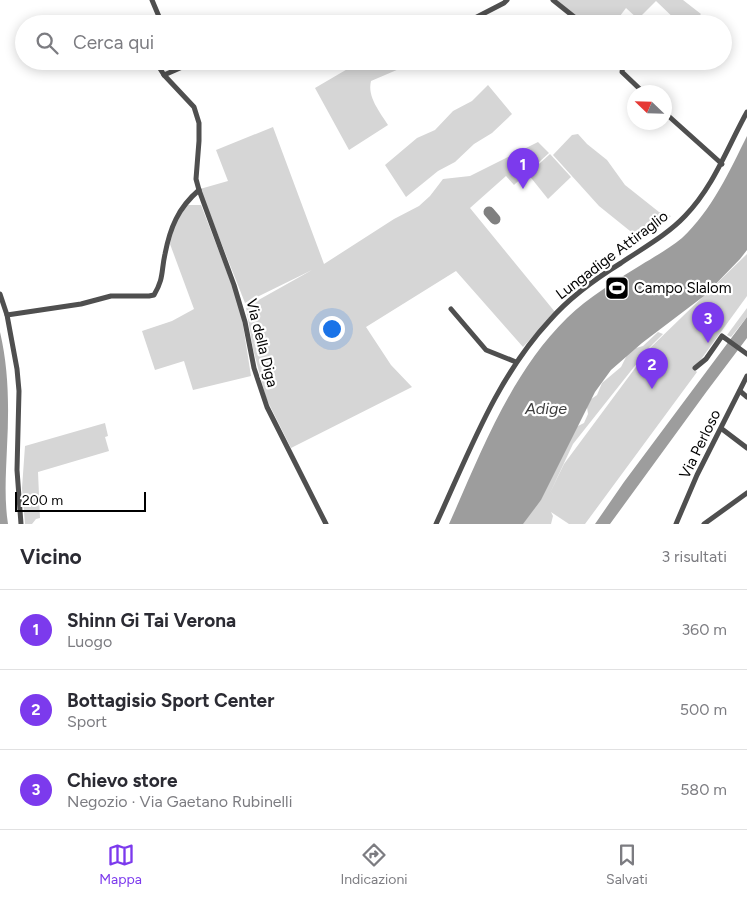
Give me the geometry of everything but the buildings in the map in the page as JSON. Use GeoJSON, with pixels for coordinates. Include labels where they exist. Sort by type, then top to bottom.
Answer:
{"type":"FeatureCollection","features":[{"type":"Feature","properties":{"kind":"street"},"geometry":{"type":"LineString","coordinates":[[152,0],[158,15]]}},
{"type":"Feature","properties":{"kind":"street"},"geometry":{"type":"LineString","coordinates":[[481,15],[507,0]]}},
{"type":"Feature","properties":{"kind":"street"},"geometry":{"type":"LineString","coordinates":[[553,0],[572,15]]}},
{"type":"Feature","properties":{"kind":"street","name":"Via della Diga"},"geometry":{"type":"LineString","coordinates":[[161,70],[194,107],[199,123],[196,179],[239,300],[245,322],[248,346],[261,390],[267,407],[326,524]]}},
{"type":"Feature","properties":{"kind":"street"},"geometry":{"type":"LineString","coordinates":[[164,75],[175,70]]}},
{"type":"Feature","properties":{"kind":"street"},"geometry":{"type":"LineString","coordinates":[[622,70],[624,76],[635,85]]}},
{"type":"Feature","properties":{"kind":"street","name":"Lungadige Attiraglio"},"geometry":{"type":"LineString","coordinates":[[436,524],[492,404],[516,362],[537,334],[565,304],[610,269],[668,232],[685,216],[700,198],[722,164],[747,112]]}},
{"type":"Feature","properties":{"kind":"street"},"geometry":{"type":"LineString","coordinates":[[672,119],[722,164]]}},
{"type":"Feature","properties":{"kind":"street"},"geometry":{"type":"LineString","coordinates":[[7,315],[81,304],[111,296],[154,295],[162,278],[173,223],[199,190]]}},
{"type":"Feature","properties":{"kind":"street"},"geometry":{"type":"LineString","coordinates":[[0,294],[7,315],[18,369],[18,470],[21,524]]}},
{"type":"Feature","properties":{"kind":"street"},"geometry":{"type":"LineString","coordinates":[[451,310],[486,350],[508,357],[516,362]]}},
{"type":"Feature","properties":{"kind":"street"},"geometry":{"type":"LineString","coordinates":[[695,368],[706,359],[724,337],[747,354]]}},
{"type":"Feature","properties":{"kind":"street","name":"Via Perloso"},"geometry":{"type":"LineString","coordinates":[[676,524],[747,376]]}},
{"type":"Feature","properties":{"kind":"street"},"geometry":{"type":"LineString","coordinates":[[740,391],[747,397]]}},
{"type":"Feature","properties":{"kind":"street"},"geometry":{"type":"LineString","coordinates":[[722,429],[747,448]]}},
{"type":"Feature","properties":{"kind":"street"},"geometry":{"type":"LineString","coordinates":[[704,524],[747,493]]}},
{"type":"Feature","properties":{"kind":"shaded area"},"geometry":{"type":"Polygon","coordinates":[[[557,0],[683,0],[701,14],[671,15],[656,1],[642,15],[634,15],[626,8],[621,15],[574,15],[557,0]]]}},
{"type":"Feature","properties":{"kind":"shaded area"},"geometry":{"type":"Polygon","coordinates":[[[346,70],[397,70],[371,81],[370,87],[378,110],[388,125],[349,150],[315,88],[346,70]]]}},
{"type":"Feature","properties":{"kind":"shaded area"},"geometry":{"type":"Polygon","coordinates":[[[488,85],[512,114],[492,133],[474,144],[455,162],[438,171],[406,197],[385,165],[417,138],[435,130],[453,111],[472,101],[488,85]]]}},
{"type":"Feature","properties":{"kind":"shaded area"},"geometry":{"type":"Polygon","coordinates":[[[273,127],[324,264],[394,219],[419,206],[430,196],[443,179],[470,176],[538,142],[549,153],[514,185],[506,176],[470,208],[555,312],[523,347],[456,271],[366,327],[391,365],[412,387],[291,448],[266,398],[253,349],[246,307],[312,270],[245,303],[200,189],[228,181],[216,150],[273,127]]]}},
{"type":"Feature","properties":{"kind":"shaded area"},"geometry":{"type":"Polygon","coordinates":[[[578,134],[607,160],[625,185],[659,212],[671,216],[655,231],[640,239],[599,206],[553,155],[572,135],[578,134]]]}},
{"type":"Feature","properties":{"kind":"shaded area"},"geometry":{"type":"Polygon","coordinates":[[[550,154],[571,177],[548,199],[528,174],[550,154]]]}},
{"type":"Feature","properties":{"kind":"shaded area"},"geometry":{"type":"Polygon","coordinates":[[[188,205],[201,205],[240,306],[251,376],[193,390],[184,361],[155,370],[142,331],[172,321],[194,309],[170,244],[175,223],[188,205]]]}},
{"type":"Feature","properties":{"kind":"shaded area"},"geometry":{"type":"Polygon","coordinates":[[[747,254],[747,296],[694,369],[697,372],[585,524],[569,524],[551,512],[553,516],[551,524],[522,524],[534,505],[540,501],[572,429],[584,423],[588,414],[587,407],[590,400],[597,395],[602,383],[621,367],[627,355],[636,348],[643,346],[658,332],[663,334],[649,348],[573,444],[549,495],[564,464],[650,348],[747,254]]]}},
{"type":"Feature","properties":{"kind":"shaded area"},"geometry":{"type":"Polygon","coordinates":[[[747,308],[747,317],[731,337],[727,335],[747,308]]]}},
{"type":"Feature","properties":{"kind":"shaded area"},"geometry":{"type":"Polygon","coordinates":[[[105,423],[108,436],[105,437],[109,451],[38,472],[40,518],[36,519],[32,524],[25,524],[22,488],[25,446],[105,423]]]}},
{"type":"Feature","properties":{"kind":"water","name":"Adige"},"geometry":{"type":"Polygon","coordinates":[[[747,136],[747,250],[704,296],[642,343],[611,370],[595,392],[541,500],[523,524],[449,524],[499,415],[529,364],[547,340],[575,310],[593,296],[667,249],[693,227],[711,203],[747,136]]]}},
{"type":"Feature","properties":{"kind":"water"},"geometry":{"type":"Polygon","coordinates":[[[747,317],[747,338],[610,524],[595,524],[624,482],[747,317]]]}},
{"type":"Feature","properties":{"kind":"water"},"geometry":{"type":"Polygon","coordinates":[[[0,332],[8,389],[6,505],[8,524],[0,524],[0,332]]]}},
{"type":"Feature","properties":{"kind":"taxiway"},"geometry":{"type":"LineString","coordinates":[[489,212],[495,219]]}},
{"type":"Feature","properties":{"kind":"place","name":"Shinn Gi Tai Verona"},"geometry":{"type":"Point","coordinates":[523,189]}},
{"type":"Feature","properties":{"kind":"place","name":"Campo Slalom"},"geometry":{"type":"Point","coordinates":[617,288]}},
{"type":"Feature","properties":{"kind":"place","name":"Chievo store"},"geometry":{"type":"Point","coordinates":[708,343]}},
{"type":"Feature","properties":{"kind":"place","name":"Bottagisio Sport Center"},"geometry":{"type":"Point","coordinates":[652,389]}}]}
